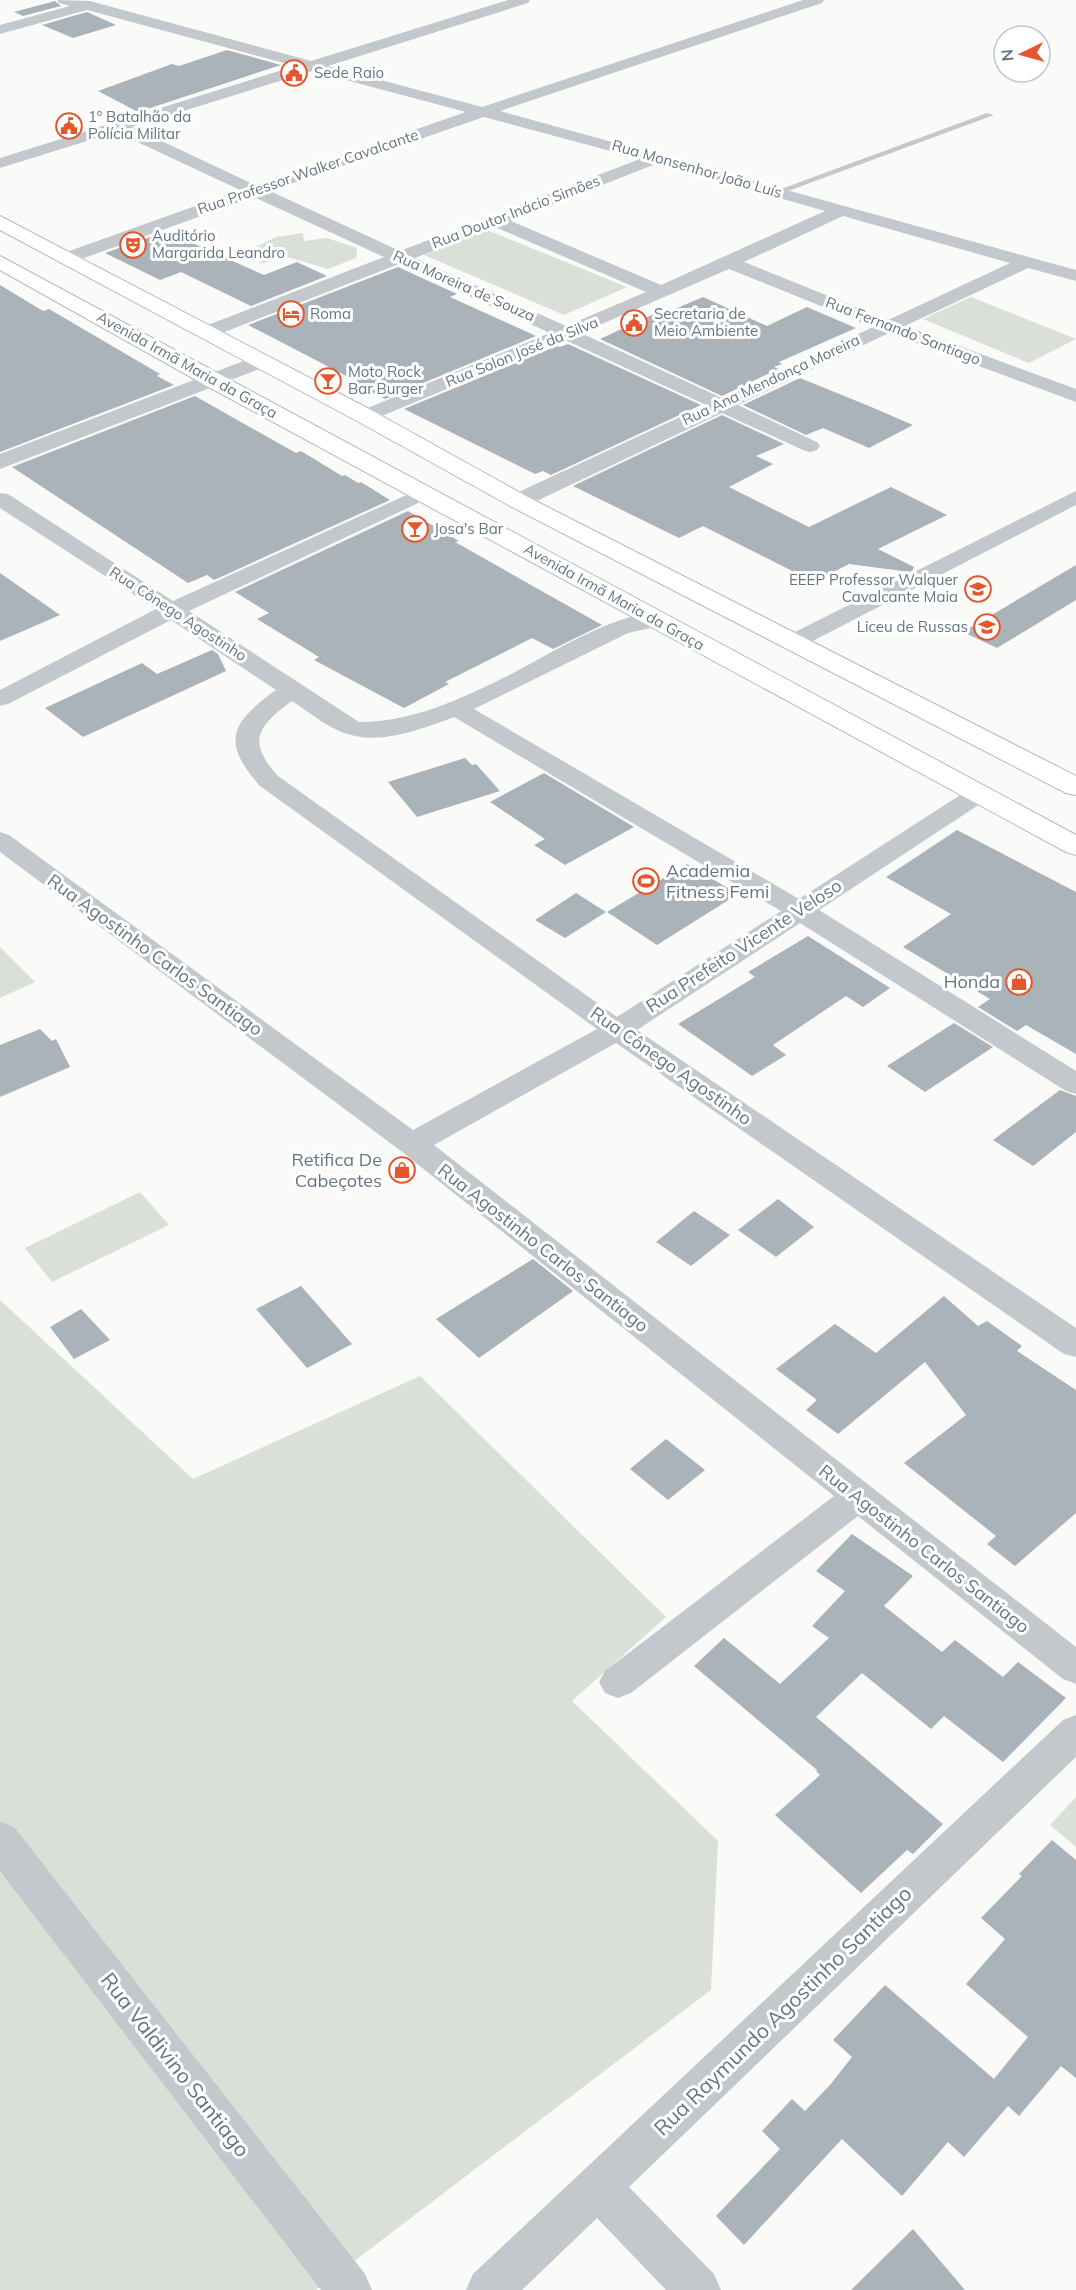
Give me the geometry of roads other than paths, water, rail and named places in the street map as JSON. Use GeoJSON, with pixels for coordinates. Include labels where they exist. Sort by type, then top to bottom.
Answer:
{"type":"FeatureCollection","features":[{"type":"Feature","properties":{"kind":"main road"},"geometry":{"type":"LineString","coordinates":[[0,222],[365,416],[518,501],[1076,787]]}},
{"type":"Feature","properties":{"kind":"main road","name":"Avenida Irmã Maria da Graça"},"geometry":{"type":"LineString","coordinates":[[0,261],[213,380],[977,795],[1074,845]]}},
{"type":"Feature","properties":{"kind":"street","name":"Rua Monsenhor João Luís"},"geometry":{"type":"LineString","coordinates":[[64,0],[657,158],[1076,276]]}},
{"type":"Feature","properties":{"kind":"street"},"geometry":{"type":"LineString","coordinates":[[0,30],[108,0]]}},
{"type":"Feature","properties":{"kind":"street"},"geometry":{"type":"LineString","coordinates":[[0,163],[523,0]]}},
{"type":"Feature","properties":{"kind":"street","name":"Rua Professor Walker Cavalcante"},"geometry":{"type":"LineString","coordinates":[[67,258],[253,190],[482,111],[817,0]]}},
{"type":"Feature","properties":{"kind":"street","name":"Rua Moreira de Souza"},"geometry":{"type":"LineString","coordinates":[[118,128],[397,257],[570,333],[810,446]]}},
{"type":"Feature","properties":{"kind":"street","name":"Rua Doutor Inácio Simões"},"geometry":{"type":"LineString","coordinates":[[207,332],[657,158]]}},
{"type":"Feature","properties":{"kind":"street","name":"Rua Solon José da Silva"},"geometry":{"type":"LineString","coordinates":[[365,416],[570,333],[731,263],[841,210]]}},
{"type":"Feature","properties":{"kind":"street"},"geometry":{"type":"LineString","coordinates":[[495,220],[661,292]]}},
{"type":"Feature","properties":{"kind":"street","name":"Rua Ana Mendonça Moreira"},"geometry":{"type":"LineString","coordinates":[[518,501],[1026,262]]}},
{"type":"Feature","properties":{"kind":"street","name":"Rua Fernando Santiago"},"geometry":{"type":"LineString","coordinates":[[731,263],[887,327],[1076,396]]}},
{"type":"Feature","properties":{"kind":"street"},"geometry":{"type":"LineString","coordinates":[[0,462],[259,361]]}},
{"type":"Feature","properties":{"kind":"street"},"geometry":{"type":"LineString","coordinates":[[0,699],[172,610],[424,493]]}},
{"type":"Feature","properties":{"kind":"street"},"geometry":{"type":"LineString","coordinates":[[793,642],[1076,497]]}},
{"type":"Feature","properties":{"kind":"street","name":"Rua Cônego Agostinho"},"geometry":{"type":"LineString","coordinates":[[0,499],[345,725],[356,729],[384,728],[427,720],[457,706]]}},
{"type":"Feature","properties":{"kind":"street"},"geometry":{"type":"LineString","coordinates":[[656,620],[622,627],[565,657],[457,706],[468,717],[800,910],[1076,1084]]}},
{"type":"Feature","properties":{"kind":"street","name":"Rua Cônego Agostinho"},"geometry":{"type":"LineString","coordinates":[[292,690],[258,715],[247,735],[249,755],[269,781],[617,1030],[1076,1345]]}},
{"type":"Feature","properties":{"kind":"street","name":"Rua Prefeito Vicente Veloso"},"geometry":{"type":"LineString","coordinates":[[412,1144],[617,1030],[977,795]]}},
{"type":"Feature","properties":{"kind":"street","name":"Rua Agostinho Carlos Santiago"},"geometry":{"type":"LineString","coordinates":[[0,840],[412,1144],[1076,1668]]}},
{"type":"Feature","properties":{"kind":"street"},"geometry":{"type":"LineString","coordinates":[[618,1682],[858,1497]]}},
{"type":"Feature","properties":{"kind":"street","name":"Rua Raymundo Agostinho Santiago"},"geometry":{"type":"LineString","coordinates":[[489,2290],[1076,1732]]}},
{"type":"Feature","properties":{"kind":"street","name":"Rua Valdivino Santiago"},"geometry":{"type":"LineString","coordinates":[[0,1840],[349,2290]]}},
{"type":"Feature","properties":{"kind":"street"},"geometry":{"type":"LineString","coordinates":[[598,2187],[698,2290]]}},
{"type":"Feature","properties":{"kind":"lane"},"geometry":{"type":"LineString","coordinates":[[777,192],[990,115]]}},
{"type":"Feature","properties":{"kind":"place","name":"Sede Raio"},"geometry":{"type":"Point","coordinates":[294,73]}},
{"type":"Feature","properties":{"kind":"place","name":"1º Batalhão da Polícia Militar"},"geometry":{"type":"Point","coordinates":[69,126]}},
{"type":"Feature","properties":{"kind":"place","name":"Auditório Margarida Leandro"},"geometry":{"type":"Point","coordinates":[133,245]}},
{"type":"Feature","properties":{"kind":"place","name":"Roma"},"geometry":{"type":"Point","coordinates":[291,314]}},
{"type":"Feature","properties":{"kind":"place","name":"Secretaria de Meio Ambiente"},"geometry":{"type":"Point","coordinates":[634,323]}},
{"type":"Feature","properties":{"kind":"place","name":"Moto Rock Bar Burger"},"geometry":{"type":"Point","coordinates":[328,381]}},
{"type":"Feature","properties":{"kind":"place","name":"Josa's Bar"},"geometry":{"type":"Point","coordinates":[415,529]}},
{"type":"Feature","properties":{"kind":"place","name":"EEEP Professor Walquer Cavalcante Maia"},"geometry":{"type":"Point","coordinates":[978,589]}},
{"type":"Feature","properties":{"kind":"place","name":"Liceu de Russas"},"geometry":{"type":"Point","coordinates":[987,627]}},
{"type":"Feature","properties":{"kind":"place","name":"Academia Fitness Femi"},"geometry":{"type":"Point","coordinates":[646,881]}},
{"type":"Feature","properties":{"kind":"place","name":"Honda"},"geometry":{"type":"Point","coordinates":[1019,982]}},
{"type":"Feature","properties":{"kind":"place","name":"Retifica De Cabeçotes"},"geometry":{"type":"Point","coordinates":[402,1170]}}]}
